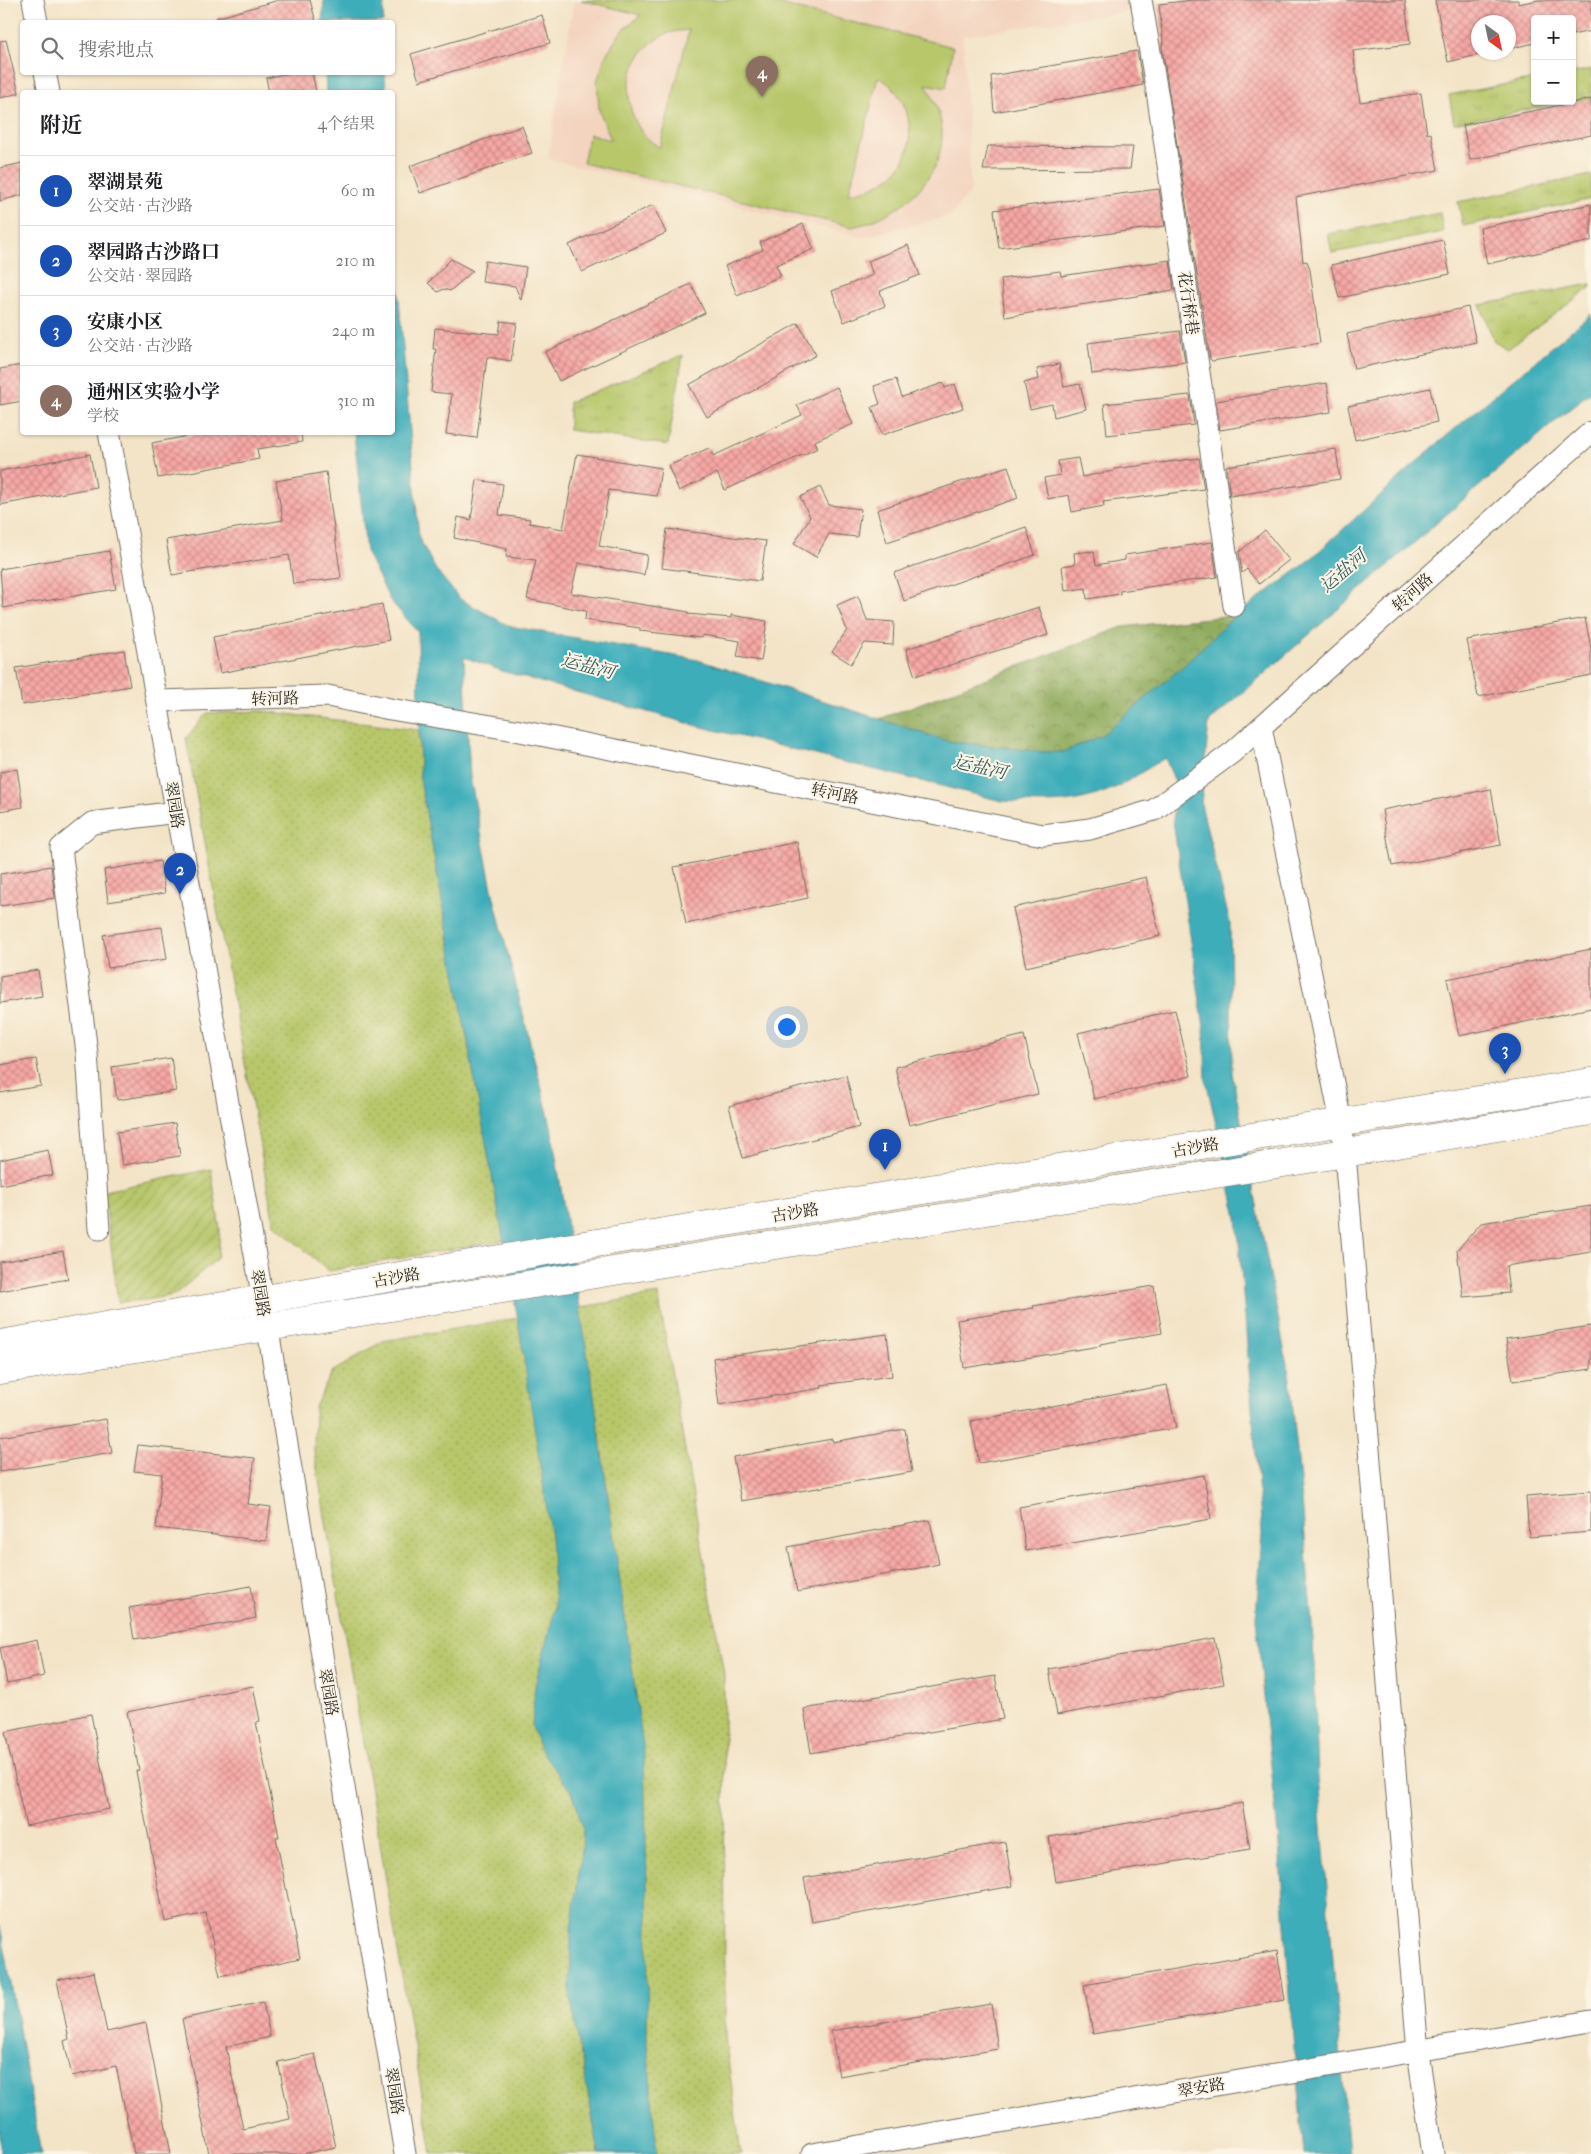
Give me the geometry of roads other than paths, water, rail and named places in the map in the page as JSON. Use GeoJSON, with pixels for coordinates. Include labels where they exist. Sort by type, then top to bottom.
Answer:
{"type":"FeatureCollection","features":[{"type":"Feature","properties":{"kind":"main road","name":"古沙路"},"geometry":{"type":"LineString","coordinates":[[0,1370],[265,1313],[473,1264],[1591,1082]]}},
{"type":"Feature","properties":{"kind":"main road","name":"古沙路"},"geometry":{"type":"LineString","coordinates":[[0,1344],[265,1313],[484,1291],[1196,1175],[1345,1153],[1591,1111]]}},
{"type":"Feature","properties":{"kind":"street"},"geometry":{"type":"LineString","coordinates":[[33,0],[37,20]]}},
{"type":"Feature","properties":{"kind":"street","name":"花行桥巷"},"geometry":{"type":"LineString","coordinates":[[1141,0],[1158,98],[1234,606]]}},
{"type":"Feature","properties":{"kind":"street"},"geometry":{"type":"LineString","coordinates":[[46,75],[49,90]]}},
{"type":"Feature","properties":{"kind":"street","name":"转河路"},"geometry":{"type":"LineString","coordinates":[[158,701],[328,696],[390,709],[515,730],[1043,835],[1090,829],[1154,810],[1233,752],[1591,432]]}},
{"type":"Feature","properties":{"kind":"street","name":"翠园路"},"geometry":{"type":"LineString","coordinates":[[110,435],[265,1313],[405,2154]]}},
{"type":"Feature","properties":{"kind":"street"},"geometry":{"type":"LineString","coordinates":[[1262,727],[1341,1122],[1345,1153],[1418,2053],[1433,2154]]}},
{"type":"Feature","properties":{"kind":"street"},"geometry":{"type":"LineString","coordinates":[[99,1229],[87,1054],[61,848],[92,823],[176,812]]}},
{"type":"Feature","properties":{"kind":"street","name":"翠安路"},"geometry":{"type":"LineString","coordinates":[[812,2154],[1288,2072],[1418,2053],[1591,2021]]}},
{"type":"Feature","properties":{"kind":"water"},"geometry":{"type":"Polygon","coordinates":[[[324,0],[384,0],[383,20],[322,20],[324,0]]]}},
{"type":"Feature","properties":{"kind":"water"},"geometry":{"type":"Polygon","coordinates":[[[325,75],[385,75],[386,90],[326,90],[325,75]]]}},
{"type":"Feature","properties":{"kind":"water","name":"运盐河"},"geometry":{"type":"Polygon","coordinates":[[[395,252],[419,538],[436,570],[460,599],[509,626],[698,660],[947,741],[1043,752],[1063,752],[1101,736],[1180,669],[1236,615],[1305,564],[1431,449],[1591,314],[1591,391],[1209,722],[1201,804],[1230,923],[1232,1073],[1290,1380],[1303,1511],[1313,1638],[1318,1778],[1349,2154],[1304,2154],[1279,1844],[1256,1618],[1262,1534],[1237,1217],[1206,1080],[1204,1028],[1173,821],[1176,784],[1165,758],[1119,786],[1089,797],[1048,803],[1002,801],[698,726],[505,672],[464,657],[470,777],[493,894],[551,1126],[593,1389],[644,1753],[648,1930],[647,2043],[657,2154],[599,2154],[570,1995],[571,1928],[582,1851],[583,1828],[573,1794],[540,1749],[532,1726],[535,1686],[555,1608],[551,1537],[518,1320],[420,779],[418,632],[390,600],[366,551],[354,435],[395,435],[395,252]]]}},
{"type":"Feature","properties":{"kind":"water"},"geometry":{"type":"Polygon","coordinates":[[[0,1926],[6,1955],[41,2154],[0,2154],[0,1926]]]}},
{"type":"Feature","properties":{"kind":"place","name":"通州区实验小学"},"geometry":{"type":"Point","coordinates":[762,97]}},
{"type":"Feature","properties":{"kind":"place","name":"翠园路古沙路口"},"geometry":{"type":"Point","coordinates":[180,894]}},
{"type":"Feature","properties":{"kind":"place","name":"安康小区"},"geometry":{"type":"Point","coordinates":[1505,1074]}},
{"type":"Feature","properties":{"kind":"place","name":"翠湖景苑"},"geometry":{"type":"Point","coordinates":[885,1170]}}]}
